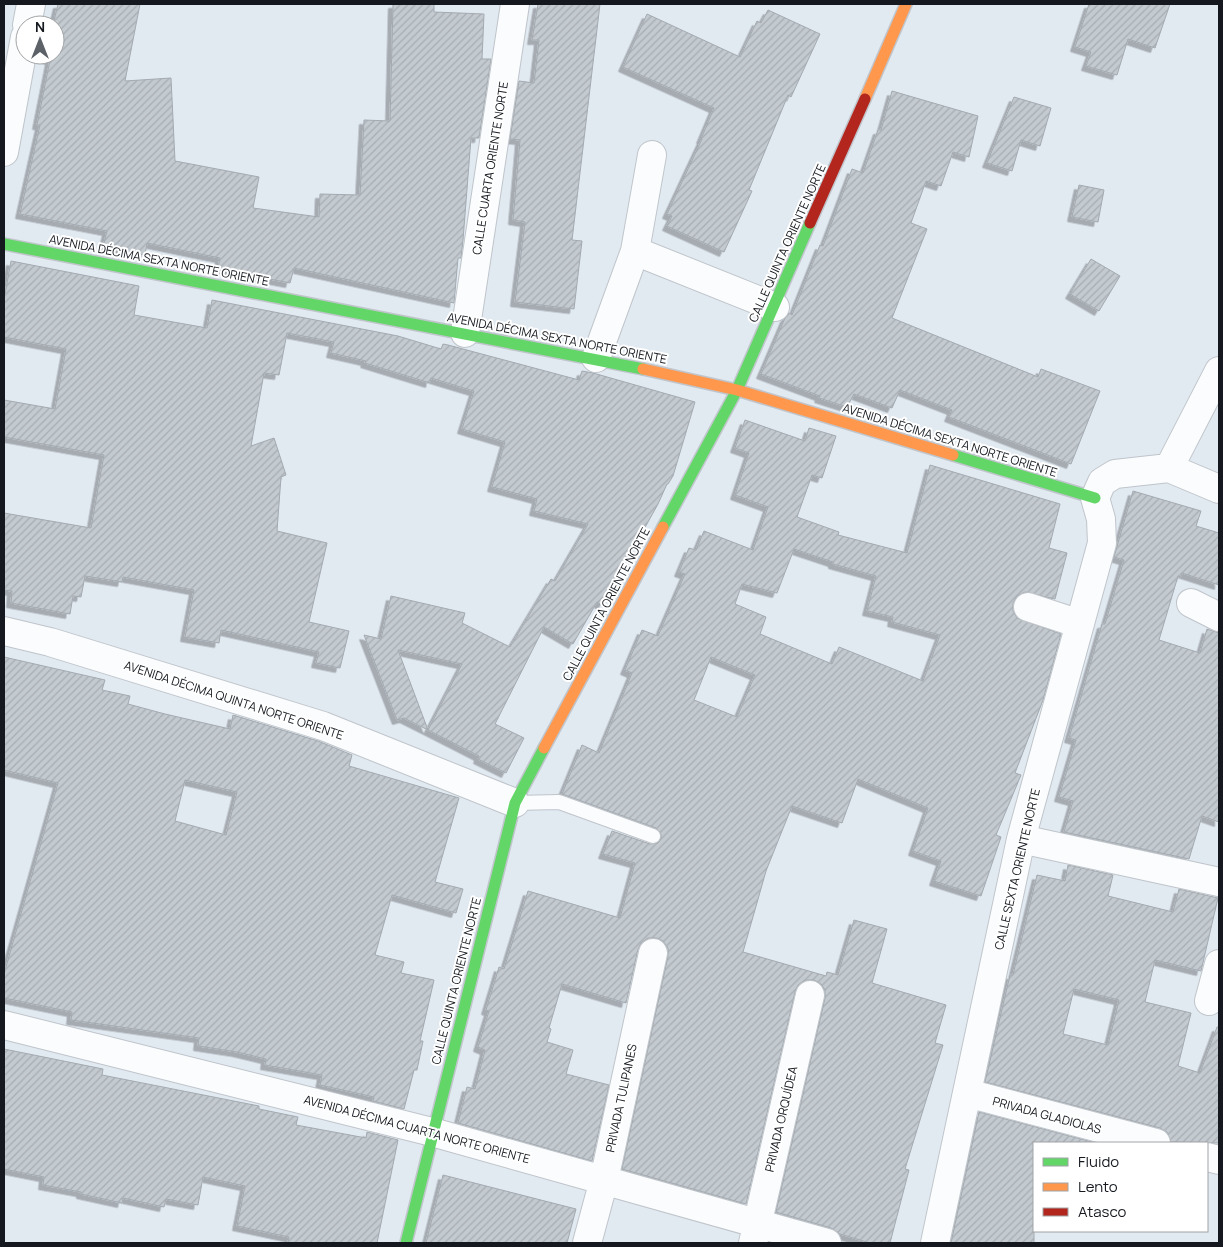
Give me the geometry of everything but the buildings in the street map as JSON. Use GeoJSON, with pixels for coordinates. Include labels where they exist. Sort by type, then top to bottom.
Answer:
{"type":"FeatureCollection","features":[{"type":"Feature","properties":{"kind":"street","name":"CALLE CUARTA ORIENTE NORTE"},"geometry":{"type":"LineString","coordinates":[[465,333],[515,4]]}},
{"type":"Feature","properties":{"kind":"street","name":"CALLE QUINTA ORIENTE NORTE"},"geometry":{"type":"LineString","coordinates":[[406,1243],[515,803],[737,390],[906,4]]}},
{"type":"Feature","properties":{"kind":"street"},"geometry":{"type":"LineString","coordinates":[[4,152],[11,71]]}},
{"type":"Feature","properties":{"kind":"street"},"geometry":{"type":"LineString","coordinates":[[596,358],[635,251],[652,155]]}},
{"type":"Feature","properties":{"kind":"street","name":"AVENIDA DÉCIMA SEXTA NORTE ORIENTE"},"geometry":{"type":"LineString","coordinates":[[4,244],[596,358],[737,390],[1095,498]]}},
{"type":"Feature","properties":{"kind":"street"},"geometry":{"type":"LineString","coordinates":[[635,251],[774,307]]}},
{"type":"Feature","properties":{"kind":"street"},"geometry":{"type":"LineString","coordinates":[[1169,468],[1219,371]]}},
{"type":"Feature","properties":{"kind":"street"},"geometry":{"type":"LineString","coordinates":[[1095,498],[1102,482],[1115,474],[1169,468],[1219,489]]}},
{"type":"Feature","properties":{"kind":"street","name":"CALLE SEXTA ORIENTE NORTE"},"geometry":{"type":"LineString","coordinates":[[935,1243],[1022,840],[1102,543],[1101,519],[1095,498]]}},
{"type":"Feature","properties":{"kind":"street"},"geometry":{"type":"LineString","coordinates":[[1191,603],[1219,617]]}},
{"type":"Feature","properties":{"kind":"street"},"geometry":{"type":"LineString","coordinates":[[1028,607],[1080,624]]}},
{"type":"Feature","properties":{"kind":"street","name":"AVENIDA DÉCIMA QUINTA NORTE ORIENTE"},"geometry":{"type":"LineString","coordinates":[[4,631],[50,642],[323,726],[515,803]]}},
{"type":"Feature","properties":{"kind":"street"},"geometry":{"type":"LineString","coordinates":[[1022,840],[1219,882]]}},
{"type":"Feature","properties":{"kind":"street","name":"PRIVADA TULIPANES"},"geometry":{"type":"LineString","coordinates":[[587,1243],[604,1180],[653,953]]}},
{"type":"Feature","properties":{"kind":"street"},"geometry":{"type":"LineString","coordinates":[[1209,1001],[1219,964]]}},
{"type":"Feature","properties":{"kind":"street","name":"PRIVADA ORQUÍDEA"},"geometry":{"type":"LineString","coordinates":[[755,1233],[810,995]]}},
{"type":"Feature","properties":{"kind":"street","name":"AVENIDA DÉCIMA CUARTA NORTE ORIENTE"},"geometry":{"type":"LineString","coordinates":[[4,1025],[432,1132],[604,1180],[755,1233],[827,1243]]}},
{"type":"Feature","properties":{"kind":"street","name":"PRIVADA GLADIOLAS"},"geometry":{"type":"LineString","coordinates":[[967,1094],[1152,1142]]}},
{"type":"Feature","properties":{"kind":"lane"},"geometry":{"type":"LineString","coordinates":[[515,803],[559,802],[653,836]]}},
{"type":"Feature","properties":{"kind":"traffic: fast"},"geometry":{"type":"LineString","coordinates":[[663,527],[737,390],[810,223]]}},
{"type":"Feature","properties":{"kind":"traffic: fast"},"geometry":{"type":"LineString","coordinates":[[4,244],[643,369]]}},
{"type":"Feature","properties":{"kind":"traffic: fast"},"geometry":{"type":"LineString","coordinates":[[953,455],[1095,498]]}},
{"type":"Feature","properties":{"kind":"traffic: fast"},"geometry":{"type":"LineString","coordinates":[[406,1243],[515,803],[544,748]]}},
{"type":"Feature","properties":{"kind":"traffic: slow"},"geometry":{"type":"LineString","coordinates":[[865,99],[906,4]]}},
{"type":"Feature","properties":{"kind":"traffic: slow"},"geometry":{"type":"LineString","coordinates":[[643,369],[737,390],[953,455]]}},
{"type":"Feature","properties":{"kind":"traffic: slow"},"geometry":{"type":"LineString","coordinates":[[544,748],[663,527]]}},
{"type":"Feature","properties":{"kind":"traffic: jam"},"geometry":{"type":"LineString","coordinates":[[810,223],[865,99]]}}]}
